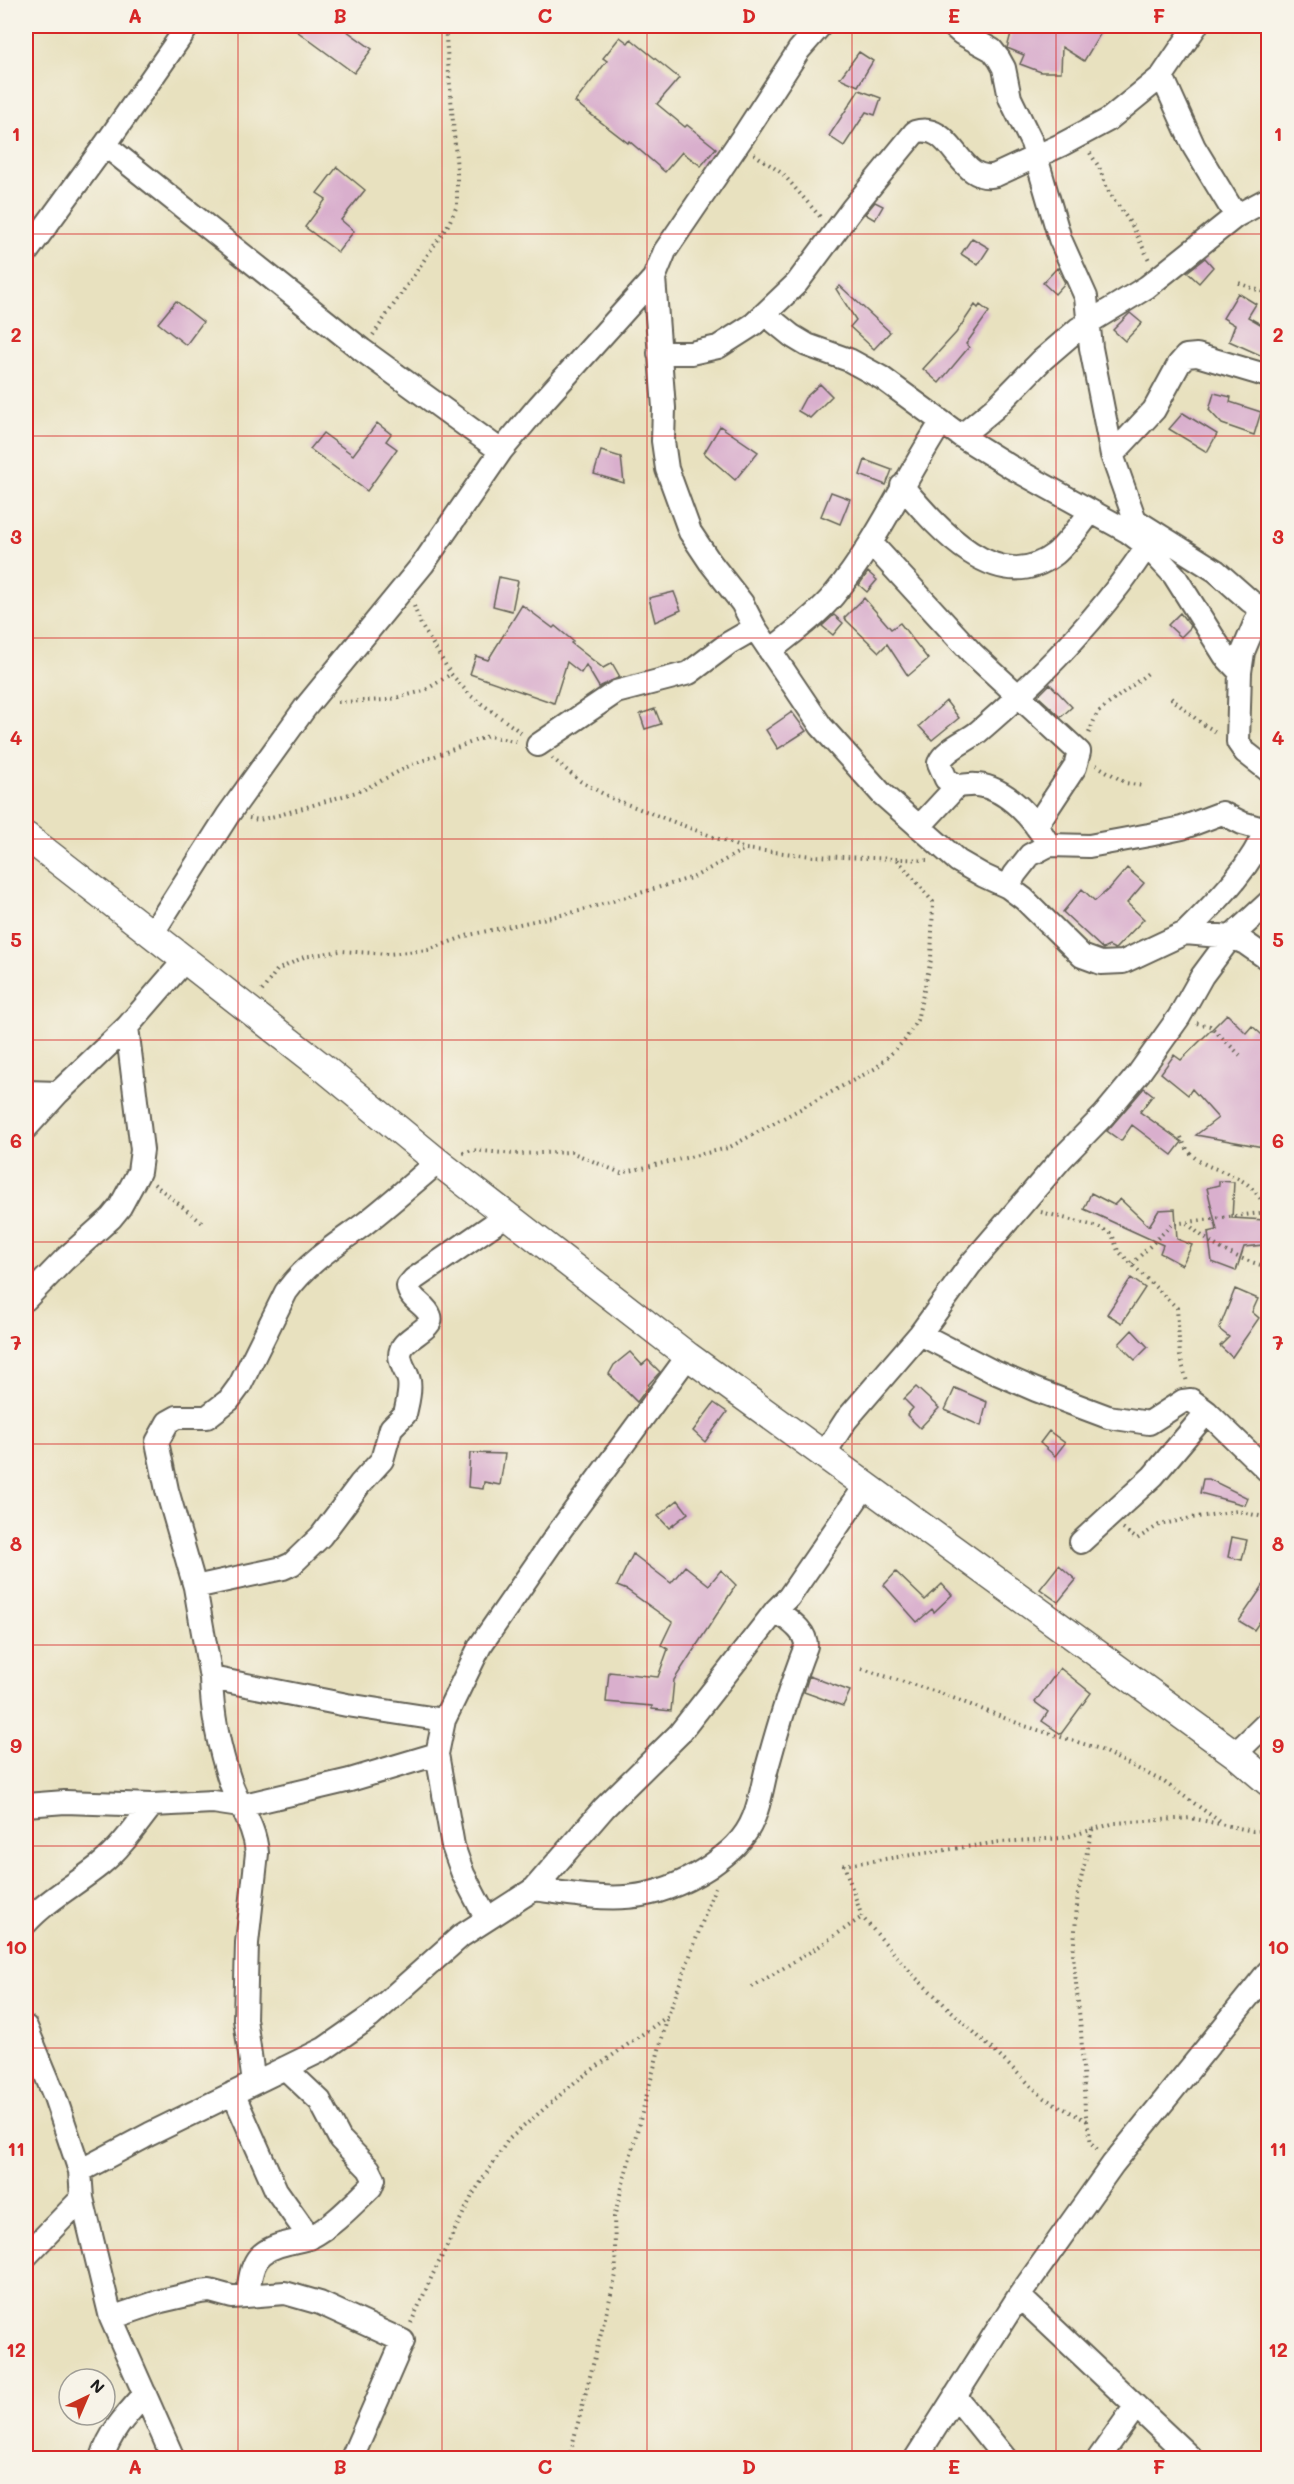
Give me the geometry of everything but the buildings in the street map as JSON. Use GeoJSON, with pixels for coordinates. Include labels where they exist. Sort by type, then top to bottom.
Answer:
{"type":"FeatureCollection","features":[{"type":"Feature","properties":{"kind":"street"},"geometry":{"type":"LineString","coordinates":[[26,253],[188,26]]}},
{"type":"Feature","properties":{"kind":"street"},"geometry":{"type":"LineString","coordinates":[[152,934],[228,815],[305,708],[423,564],[501,451],[654,278],[664,251],[739,143],[799,50],[820,26]]}},
{"type":"Feature","properties":{"kind":"street"},"geometry":{"type":"LineString","coordinates":[[953,26],[992,50],[999,59],[1006,74],[1010,98],[1023,121],[1036,156],[1060,239],[1086,297],[1091,348],[1112,455],[1131,525],[1174,575],[1225,656],[1240,672]]}},
{"type":"Feature","properties":{"kind":"street"},"geometry":{"type":"LineString","coordinates":[[659,352],[691,353],[718,347],[765,314],[797,283],[836,230],[915,132],[924,129],[933,132],[954,150],[975,175],[985,178],[1079,136],[1108,120],[1162,76],[1196,26]]}},
{"type":"Feature","properties":{"kind":"street"},"geometry":{"type":"LineString","coordinates":[[1162,76],[1194,147],[1236,216]]}},
{"type":"Feature","properties":{"kind":"street"},"geometry":{"type":"LineString","coordinates":[[105,145],[362,350],[501,451]]}},
{"type":"Feature","properties":{"kind":"street"},"geometry":{"type":"LineString","coordinates":[[961,436],[995,408],[1059,345],[1088,322],[1158,279],[1236,216],[1269,199]]}},
{"type":"Feature","properties":{"kind":"street"},"geometry":{"type":"LineString","coordinates":[[654,278],[664,408],[663,441],[667,469],[676,499],[690,532],[742,603],[755,628],[821,726],[882,794],[958,861],[1008,887],[1040,914],[1082,956],[1101,963],[1112,964],[1123,962],[1185,933],[1242,872],[1267,827],[1242,823],[1222,813],[1182,828],[1149,836],[1089,846],[1049,845],[1030,855],[1008,887]]}},
{"type":"Feature","properties":{"kind":"street"},"geometry":{"type":"LineString","coordinates":[[765,314],[807,345],[849,360],[882,378],[961,436],[1091,512],[1131,525],[1216,571],[1265,611],[1243,652],[1240,672],[1238,742],[1245,752],[1269,771]]}},
{"type":"Feature","properties":{"kind":"street"},"geometry":{"type":"LineString","coordinates":[[1112,455],[1154,410],[1179,364],[1186,356],[1197,355],[1269,376]]}},
{"type":"Feature","properties":{"kind":"street"},"geometry":{"type":"LineString","coordinates":[[771,651],[814,615],[833,595],[872,543],[902,486],[941,423]]}},
{"type":"Feature","properties":{"kind":"street"},"geometry":{"type":"LineString","coordinates":[[902,486],[929,518],[957,543],[979,558],[1007,567],[1028,566],[1049,558],[1057,552],[1091,512]]}},
{"type":"Feature","properties":{"kind":"street"},"geometry":{"type":"LineString","coordinates":[[872,543],[972,653],[1079,753],[1075,767],[1036,826]]}},
{"type":"Feature","properties":{"kind":"street"},"geometry":{"type":"LineString","coordinates":[[957,786],[943,773],[939,763],[941,758],[978,732],[1018,696],[1121,586],[1147,546]]}},
{"type":"Feature","properties":{"kind":"street"},"geometry":{"type":"LineString","coordinates":[[538,745],[616,692],[689,673],[729,643],[755,628]]}},
{"type":"Feature","properties":{"kind":"street"},"geometry":{"type":"LineString","coordinates":[[919,827],[957,786],[977,785],[994,791],[1011,801],[1036,826],[1049,845]]}},
{"type":"Feature","properties":{"kind":"street"},"geometry":{"type":"LineString","coordinates":[[26,836],[325,1070],[438,1162],[688,1356],[1235,1754],[1269,1782]]}},
{"type":"Feature","properties":{"kind":"street"},"geometry":{"type":"LineString","coordinates":[[824,1454],[846,1420],[920,1334],[970,1265],[1132,1082],[1179,1017],[1202,976],[1231,937],[1269,903]]}},
{"type":"Feature","properties":{"kind":"street"},"geometry":{"type":"LineString","coordinates":[[1185,933],[1231,937],[1245,943],[1269,959]]}},
{"type":"Feature","properties":{"kind":"street"},"geometry":{"type":"LineString","coordinates":[[26,1128],[58,1093],[127,1027],[185,960]]}},
{"type":"Feature","properties":{"kind":"street"},"geometry":{"type":"LineString","coordinates":[[26,1299],[64,1260],[111,1218],[120,1207],[139,1172],[142,1150],[127,1027]]}},
{"type":"Feature","properties":{"kind":"street"},"geometry":{"type":"LineString","coordinates":[[26,1092],[58,1093]]}},
{"type":"Feature","properties":{"kind":"street"},"geometry":{"type":"LineString","coordinates":[[254,2083],[245,2019],[248,1943],[257,1853],[252,1826],[240,1806],[219,1743],[212,1709],[211,1678],[195,1587],[167,1490],[157,1442],[168,1422],[177,1418],[207,1417],[230,1400],[240,1385],[286,1292],[295,1280],[318,1257],[363,1225],[438,1162]]}},
{"type":"Feature","properties":{"kind":"street"},"geometry":{"type":"LineString","coordinates":[[195,1587],[283,1568],[302,1555],[321,1536],[360,1484],[382,1460],[391,1428],[405,1414],[409,1380],[400,1360],[400,1351],[406,1341],[429,1326],[430,1322],[427,1312],[408,1290],[411,1281],[507,1215]]}},
{"type":"Feature","properties":{"kind":"street"},"geometry":{"type":"LineString","coordinates":[[920,1334],[992,1371],[1108,1417],[1149,1423],[1183,1401],[1199,1406],[1269,1471]]}},
{"type":"Feature","properties":{"kind":"street"},"geometry":{"type":"LineString","coordinates":[[486,1918],[463,1874],[453,1846],[437,1754],[444,1720],[480,1646],[561,1529],[688,1356]]}},
{"type":"Feature","properties":{"kind":"street"},"geometry":{"type":"LineString","coordinates":[[1081,1542],[1153,1476],[1199,1406]]}},
{"type":"Feature","properties":{"kind":"street"},"geometry":{"type":"LineString","coordinates":[[80,2171],[324,2049],[370,2017],[433,1959],[486,1918],[534,1889],[604,1808],[679,1734],[776,1610],[789,1597],[866,1485]]}},
{"type":"Feature","properties":{"kind":"street"},"geometry":{"type":"LineString","coordinates":[[534,1889],[593,1897],[646,1895],[670,1889],[726,1856],[741,1842],[754,1818],[790,1691],[806,1646],[806,1640],[800,1630],[776,1610]]}},
{"type":"Feature","properties":{"kind":"street"},"geometry":{"type":"LineString","coordinates":[[211,1678],[347,1705],[444,1720]]}},
{"type":"Feature","properties":{"kind":"street"},"geometry":{"type":"LineString","coordinates":[[1235,1754],[1269,1722]]}},
{"type":"Feature","properties":{"kind":"street"},"geometry":{"type":"LineString","coordinates":[[26,1805],[65,1802],[152,1805],[213,1802],[240,1806],[350,1780],[437,1754]]}},
{"type":"Feature","properties":{"kind":"street"},"geometry":{"type":"LineString","coordinates":[[26,1923],[39,1909],[101,1864],[130,1835],[152,1805]]}},
{"type":"Feature","properties":{"kind":"street"},"geometry":{"type":"LineString","coordinates":[[916,2458],[1019,2296],[1113,2164],[1269,1972]]}},
{"type":"Feature","properties":{"kind":"street"},"geometry":{"type":"LineString","coordinates":[[26,2027],[55,2097],[80,2171],[82,2198],[111,2318],[176,2457]]}},
{"type":"Feature","properties":{"kind":"street"},"geometry":{"type":"LineString","coordinates":[[248,2295],[250,2272],[257,2259],[269,2247],[310,2238],[372,2187],[374,2179],[369,2169],[340,2139],[320,2101],[285,2068]]}},
{"type":"Feature","properties":{"kind":"street"},"geometry":{"type":"LineString","coordinates":[[232,2093],[276,2190],[310,2238]]}},
{"type":"Feature","properties":{"kind":"street"},"geometry":{"type":"LineString","coordinates":[[26,2256],[82,2198]]}},
{"type":"Feature","properties":{"kind":"street"},"geometry":{"type":"LineString","coordinates":[[111,2318],[161,2301],[200,2292],[210,2291],[232,2296],[285,2293],[320,2303],[404,2341],[352,2458]]}},
{"type":"Feature","properties":{"kind":"street"},"geometry":{"type":"LineString","coordinates":[[1019,2296],[1191,2458]]}},
{"type":"Feature","properties":{"kind":"street"},"geometry":{"type":"LineString","coordinates":[[102,2458],[107,2443],[124,2417],[145,2394]]}},
{"type":"Feature","properties":{"kind":"street"},"geometry":{"type":"LineString","coordinates":[[955,2396],[1005,2458]]}},
{"type":"Feature","properties":{"kind":"street"},"geometry":{"type":"LineString","coordinates":[[1099,2458],[1136,2406]]}},
{"type":"Feature","properties":{"kind":"path"},"geometry":{"type":"LineString","coordinates":[[362,350],[448,225],[457,206],[457,170],[445,26]]}},
{"type":"Feature","properties":{"kind":"path"},"geometry":{"type":"LineString","coordinates":[[1079,136],[1099,167],[1107,189],[1133,227],[1158,279]]}},
{"type":"Feature","properties":{"kind":"path"},"geometry":{"type":"LineString","coordinates":[[739,143],[783,174],[824,222],[836,230]]}},
{"type":"Feature","properties":{"kind":"path"},"geometry":{"type":"LineString","coordinates":[[1239,283],[1269,294]]}},
{"type":"Feature","properties":{"kind":"path"},"geometry":{"type":"LineString","coordinates":[[1143,786],[1126,783],[1105,772],[1079,753],[1097,713],[1148,673]]}},
{"type":"Feature","properties":{"kind":"path"},"geometry":{"type":"LineString","coordinates":[[305,708],[348,701],[387,700],[424,691],[450,674]]}},
{"type":"Feature","properties":{"kind":"path"},"geometry":{"type":"LineString","coordinates":[[1171,698],[1201,723],[1238,742]]}},
{"type":"Feature","properties":{"kind":"path"},"geometry":{"type":"LineString","coordinates":[[228,815],[259,820],[363,790],[411,765],[488,736],[538,745]]}},
{"type":"Feature","properties":{"kind":"path"},"geometry":{"type":"LineString","coordinates":[[248,1010],[277,970],[304,957],[340,951],[388,954],[428,950],[469,936],[579,911],[694,877],[745,849],[778,854],[958,861]]}},
{"type":"Feature","properties":{"kind":"path"},"geometry":{"type":"LineString","coordinates":[[438,1162],[472,1150],[514,1154],[571,1152],[621,1173],[728,1148],[876,1068],[905,1040],[917,1020],[931,960],[933,902],[897,859]]}},
{"type":"Feature","properties":{"kind":"path"},"geometry":{"type":"LineString","coordinates":[[1179,1017],[1210,1026],[1240,1055]]}},
{"type":"Feature","properties":{"kind":"path"},"geometry":{"type":"LineString","coordinates":[[1180,1137],[1186,1152],[1200,1163],[1247,1184],[1269,1211]]}},
{"type":"Feature","properties":{"kind":"path"},"geometry":{"type":"LineString","coordinates":[[139,1172],[205,1225]]}},
{"type":"Feature","properties":{"kind":"path"},"geometry":{"type":"LineString","coordinates":[[1020,1206],[1098,1227],[1112,1234],[1118,1251],[1177,1308],[1180,1356],[1199,1406]]}},
{"type":"Feature","properties":{"kind":"path"},"geometry":{"type":"LineString","coordinates":[[1132,1264],[1172,1224],[1269,1211]]}},
{"type":"Feature","properties":{"kind":"path"},"geometry":{"type":"LineString","coordinates":[[1187,1223],[1208,1242],[1240,1259],[1269,1268]]}},
{"type":"Feature","properties":{"kind":"path"},"geometry":{"type":"LineString","coordinates":[[1110,1515],[1119,1526],[1137,1539],[1159,1525],[1191,1518],[1237,1511],[1269,1518]]}},
{"type":"Feature","properties":{"kind":"path"},"geometry":{"type":"LineString","coordinates":[[862,1668],[940,1693],[1025,1726],[1097,1748],[1164,1782],[1225,1826]]}},
{"type":"Feature","properties":{"kind":"path"},"geometry":{"type":"LineString","coordinates":[[1087,2121],[1044,2098],[915,1977],[862,1917],[844,1864],[1000,1842],[1063,1838],[1115,1823],[1191,1818],[1253,1832],[1269,1830]]}},
{"type":"Feature","properties":{"kind":"path"},"geometry":{"type":"LineString","coordinates":[[1092,1829],[1078,1893],[1073,1955],[1087,2121],[1091,2143],[1113,2164]]}},
{"type":"Feature","properties":{"kind":"path"},"geometry":{"type":"LineString","coordinates":[[569,2458],[616,2275],[614,2217],[668,2016],[726,1856]]}},
{"type":"Feature","properties":{"kind":"path"},"geometry":{"type":"LineString","coordinates":[[752,1987],[862,1917]]}},
{"type":"Feature","properties":{"kind":"path"},"geometry":{"type":"LineString","coordinates":[[404,2341],[432,2277],[474,2194],[508,2140],[575,2082],[668,2016]]}}]}
